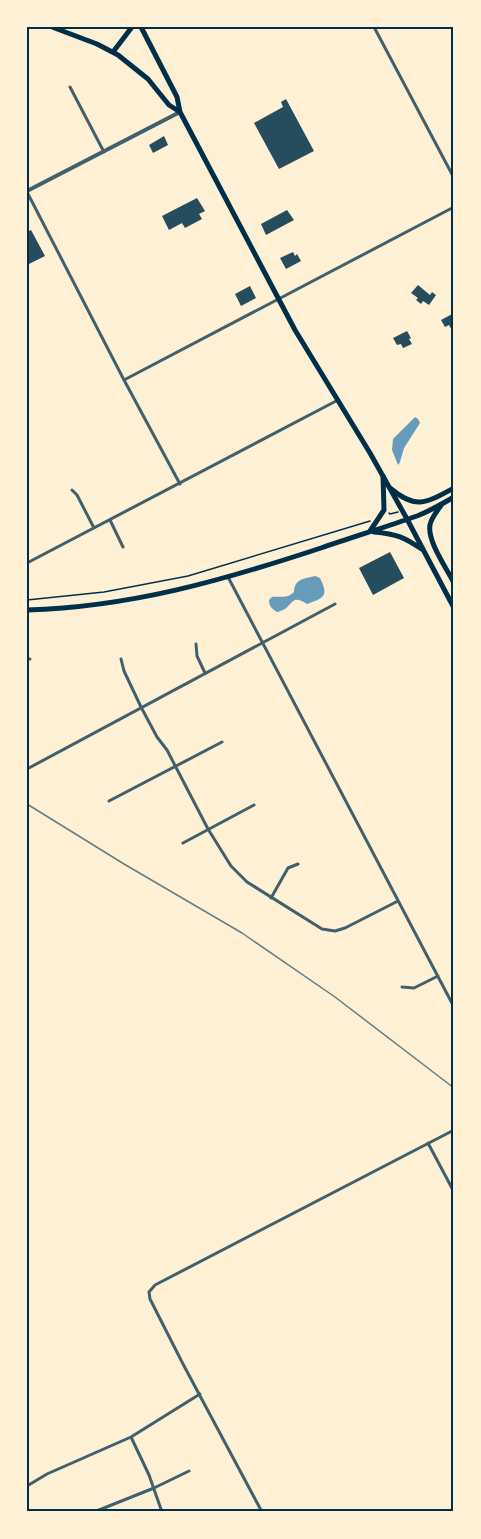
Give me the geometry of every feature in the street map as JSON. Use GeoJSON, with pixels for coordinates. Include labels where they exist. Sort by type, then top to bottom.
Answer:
{"type":"FeatureCollection","features":[{"type":"Feature","properties":{"kind":"main road"},"geometry":{"type":"LineString","coordinates":[[52,27],[113,52],[140,72],[169,105],[180,112]]}},
{"type":"Feature","properties":{"kind":"main road"},"geometry":{"type":"LineString","coordinates":[[113,52],[132,27]]}},
{"type":"Feature","properties":{"kind":"main road"},"geometry":{"type":"LineString","coordinates":[[141,27],[177,97],[180,112],[278,300],[390,488],[454,608]]}},
{"type":"Feature","properties":{"kind":"main road"},"geometry":{"type":"LineString","coordinates":[[369,532],[384,510],[383,476]]}},
{"type":"Feature","properties":{"kind":"main road"},"geometry":{"type":"LineString","coordinates":[[390,488],[417,503],[428,501],[454,489]]}},
{"type":"Feature","properties":{"kind":"main road"},"geometry":{"type":"LineString","coordinates":[[27,610],[82,607],[180,590],[369,532],[419,515],[454,497]]}},
{"type":"Feature","properties":{"kind":"main road"},"geometry":{"type":"LineString","coordinates":[[442,503],[430,524],[431,537],[454,583]]}},
{"type":"Feature","properties":{"kind":"main road"},"geometry":{"type":"LineString","coordinates":[[369,532],[402,537],[424,551]]}},
{"type":"Feature","properties":{"kind":"street"},"geometry":{"type":"LineString","coordinates":[[374,27],[454,178]]}},
{"type":"Feature","properties":{"kind":"street"},"geometry":{"type":"LineString","coordinates":[[70,87],[104,152]]}},
{"type":"Feature","properties":{"kind":"street"},"geometry":{"type":"LineString","coordinates":[[180,112],[27,191],[180,484]]}},
{"type":"Feature","properties":{"kind":"street"},"geometry":{"type":"LineString","coordinates":[[124,380],[454,207]]}},
{"type":"Feature","properties":{"kind":"street"},"geometry":{"type":"LineString","coordinates":[[27,563],[338,400]]}},
{"type":"Feature","properties":{"kind":"street"},"geometry":{"type":"LineString","coordinates":[[72,490],[77,495],[94,528]]}},
{"type":"Feature","properties":{"kind":"street"},"geometry":{"type":"LineString","coordinates":[[110,520],[123,547]]}},
{"type":"Feature","properties":{"kind":"street"},"geometry":{"type":"LineString","coordinates":[[228,577],[454,1007]]}},
{"type":"Feature","properties":{"kind":"street"},"geometry":{"type":"LineString","coordinates":[[27,769],[335,604]]}},
{"type":"Feature","properties":{"kind":"street"},"geometry":{"type":"LineString","coordinates":[[196,644],[197,656],[206,673]]}},
{"type":"Feature","properties":{"kind":"street"},"geometry":{"type":"LineString","coordinates":[[121,658],[124,671],[141,707],[176,766],[208,829],[231,866],[247,882],[322,928],[335,931],[398,900]]}},
{"type":"Feature","properties":{"kind":"street"},"geometry":{"type":"LineString","coordinates":[[109,801],[222,742]]}},
{"type":"Feature","properties":{"kind":"street"},"geometry":{"type":"LineString","coordinates":[[183,843],[254,805]]}},
{"type":"Feature","properties":{"kind":"street"},"geometry":{"type":"LineString","coordinates":[[271,897],[288,868],[298,864]]}},
{"type":"Feature","properties":{"kind":"street"},"geometry":{"type":"LineString","coordinates":[[402,987],[414,988],[438,976]]}},
{"type":"Feature","properties":{"kind":"street"},"geometry":{"type":"LineString","coordinates":[[262,1512],[183,1364],[150,1299],[149,1292],[155,1285],[454,1130]]}},
{"type":"Feature","properties":{"kind":"street"},"geometry":{"type":"LineString","coordinates":[[428,1143],[454,1192]]}},
{"type":"Feature","properties":{"kind":"street"},"geometry":{"type":"LineString","coordinates":[[27,1486],[47,1474],[131,1437],[200,1394]]}},
{"type":"Feature","properties":{"kind":"street"},"geometry":{"type":"LineString","coordinates":[[131,1437],[162,1512]]}},
{"type":"Feature","properties":{"kind":"street"},"geometry":{"type":"LineString","coordinates":[[94,1512],[189,1471]]}},
{"type":"Feature","properties":{"kind":"path"},"geometry":{"type":"LineString","coordinates":[[27,600],[104,592],[188,576],[374,519]]}},
{"type":"Feature","properties":{"kind":"water"},"geometry":{"type":"Polygon","coordinates":[[[415,417],[420,423],[404,448],[398,465],[392,450],[393,439],[415,417]]]}},
{"type":"Feature","properties":{"kind":"water"},"geometry":{"type":"Polygon","coordinates":[[[315,576],[320,578],[324,589],[321,598],[307,604],[294,600],[286,608],[277,612],[271,607],[269,600],[272,597],[289,596],[294,592],[298,582],[315,576]]]}},
{"type":"Feature","properties":{"kind":"building"},"geometry":{"type":"Polygon","coordinates":[[[286,99],[314,151],[279,169],[254,123],[283,107],[281,102],[286,99]]]}},
{"type":"Feature","properties":{"kind":"building"},"geometry":{"type":"Polygon","coordinates":[[[164,136],[168,145],[153,153],[149,145],[164,136]]]}},
{"type":"Feature","properties":{"kind":"building"},"geometry":{"type":"Polygon","coordinates":[[[197,198],[205,211],[199,214],[202,219],[185,228],[182,223],[169,230],[162,216],[197,198]]]}},
{"type":"Feature","properties":{"kind":"building"},"geometry":{"type":"Polygon","coordinates":[[[287,210],[294,220],[266,235],[261,224],[287,210]]]}},
{"type":"Feature","properties":{"kind":"building"},"geometry":{"type":"Polygon","coordinates":[[[31,230],[45,256],[27,265],[27,232],[31,230]]]}},
{"type":"Feature","properties":{"kind":"building"},"geometry":{"type":"Polygon","coordinates":[[[293,252],[301,261],[286,269],[280,258],[293,252]]]}},
{"type":"Feature","properties":{"kind":"building"},"geometry":{"type":"Polygon","coordinates":[[[418,285],[430,295],[432,292],[436,295],[429,305],[423,301],[421,304],[416,300],[418,298],[411,293],[418,285]]]}},
{"type":"Feature","properties":{"kind":"building"},"geometry":{"type":"Polygon","coordinates":[[[250,286],[256,298],[241,306],[235,294],[250,286]]]}},
{"type":"Feature","properties":{"kind":"building"},"geometry":{"type":"Polygon","coordinates":[[[454,313],[454,334],[449,325],[445,327],[441,320],[454,313]]]}},
{"type":"Feature","properties":{"kind":"building"},"geometry":{"type":"Polygon","coordinates":[[[407,331],[412,344],[403,348],[401,344],[397,345],[393,338],[407,331]]]}},
{"type":"Feature","properties":{"kind":"building"},"geometry":{"type":"Polygon","coordinates":[[[390,552],[404,578],[373,595],[359,568],[390,552]]]}},
{"type":"Feature","properties":{"kind":"railway"},"geometry":{"type":"LineString","coordinates":[[27,804],[242,933],[335,997],[454,1088]]}}]}
